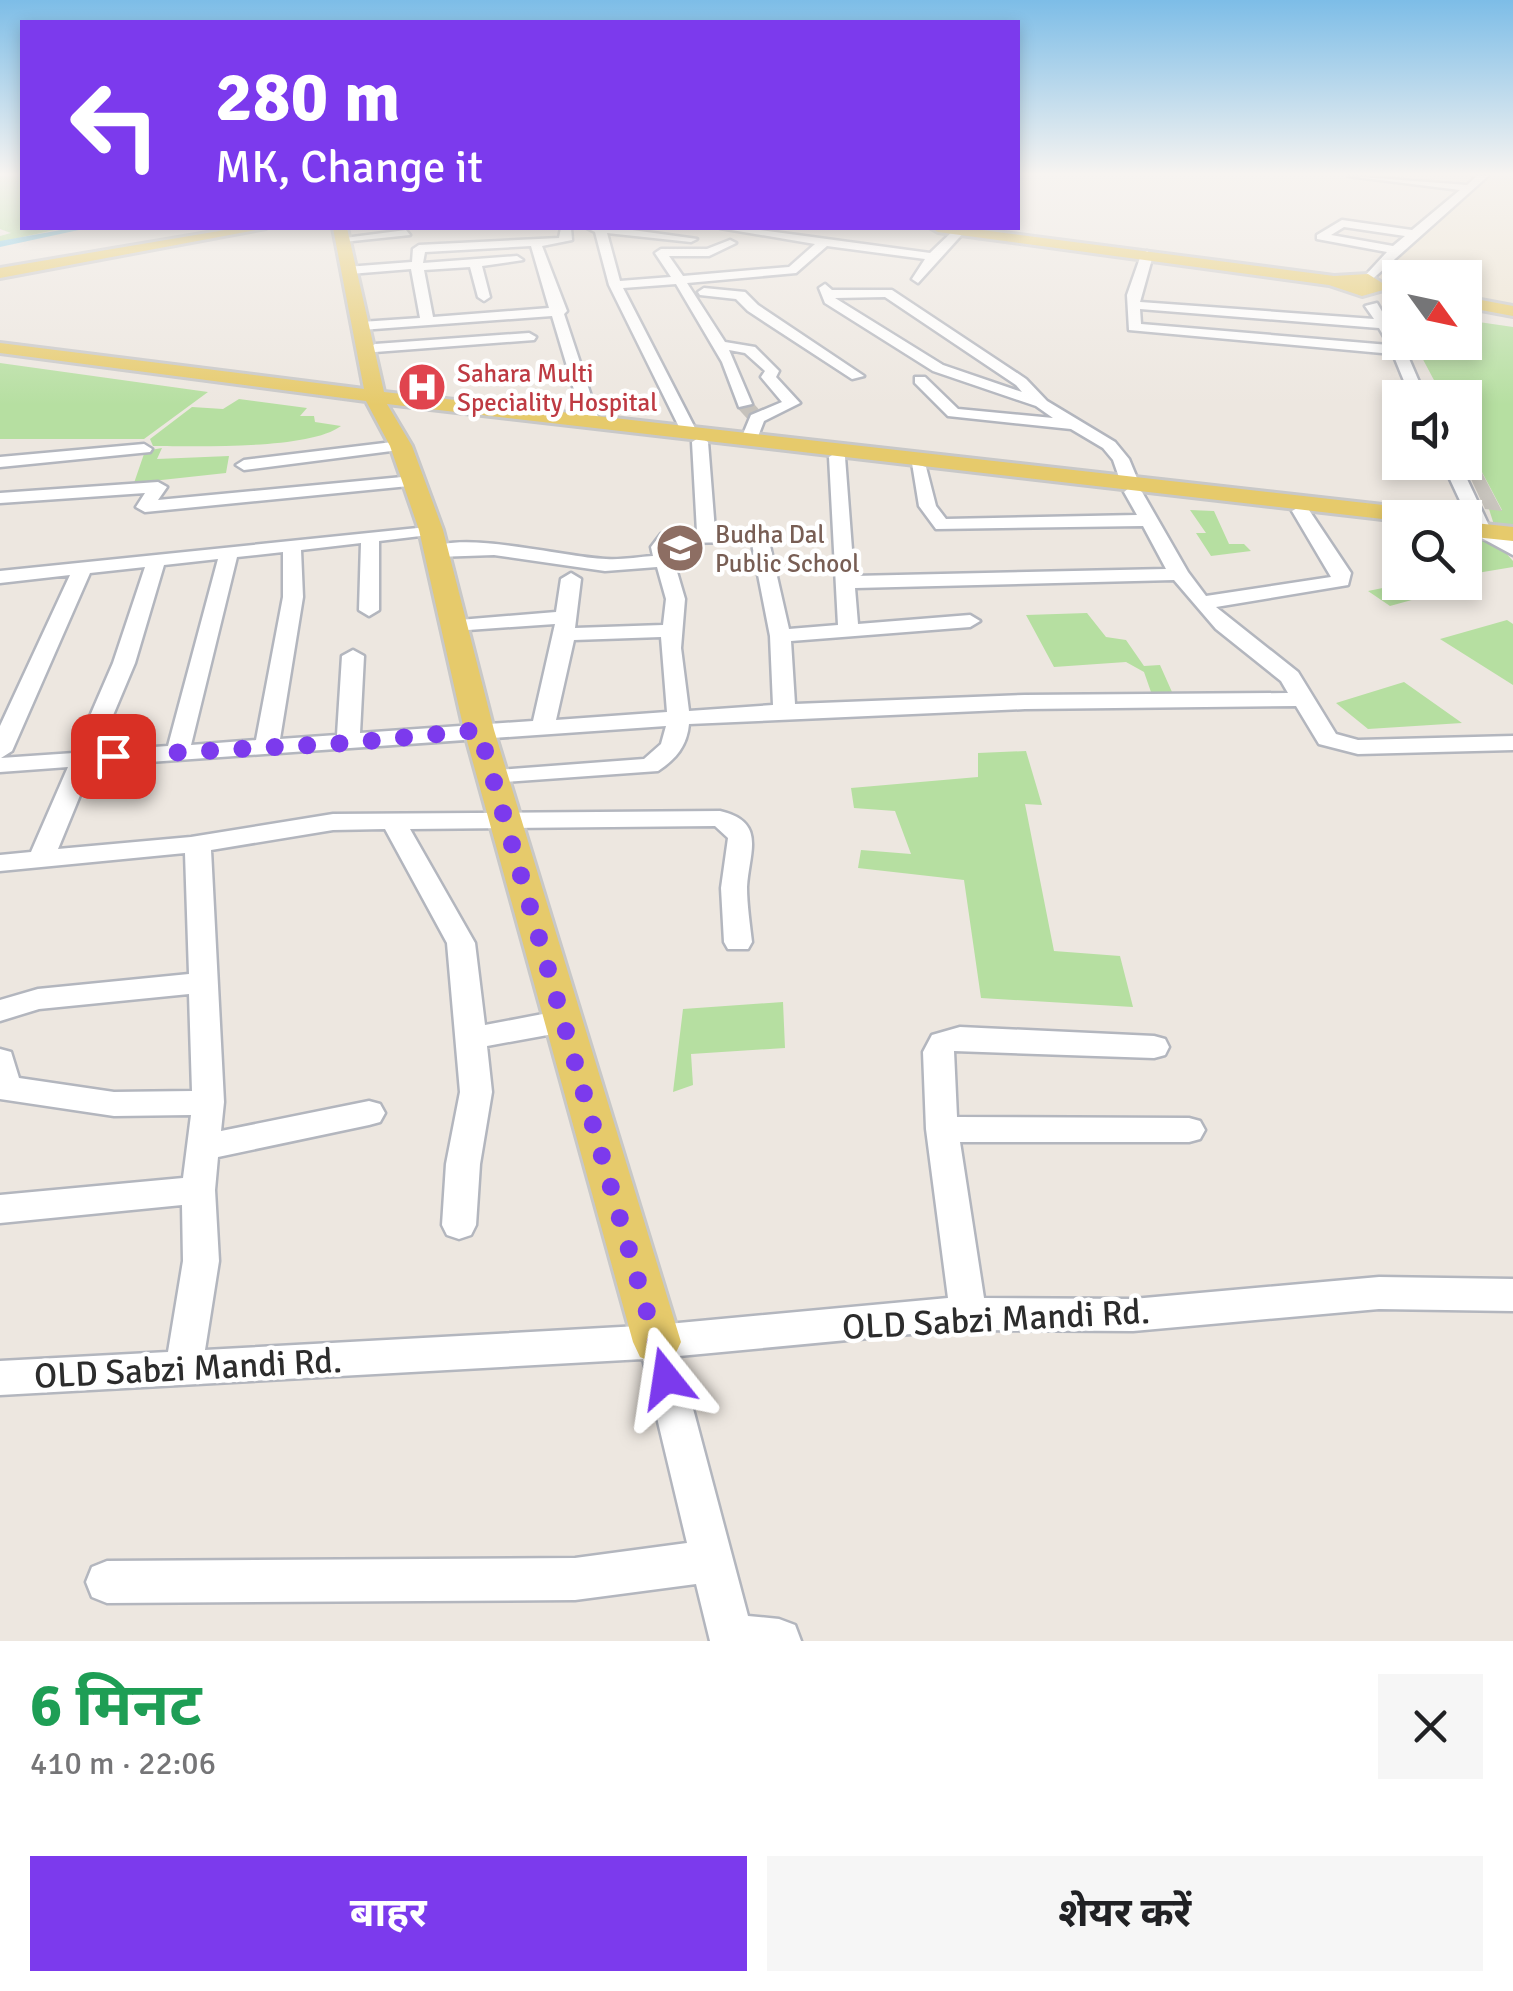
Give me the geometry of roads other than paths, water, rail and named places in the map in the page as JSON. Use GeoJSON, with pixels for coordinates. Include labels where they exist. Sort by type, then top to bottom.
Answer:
{"type":"FeatureCollection","features":[{"type":"Feature","properties":{"kind":"main road"},"geometry":{"type":"LineString","coordinates":[[0,273],[118,253]]}},
{"type":"Feature","properties":{"kind":"main road"},"geometry":{"type":"LineString","coordinates":[[350,253],[383,404],[433,541],[479,730],[657,1342]]}},
{"type":"Feature","properties":{"kind":"main road"},"geometry":{"type":"LineString","coordinates":[[1132,253],[1336,280],[1340,287],[1377,291]]}},
{"type":"Feature","properties":{"kind":"main road"},"geometry":{"type":"LineString","coordinates":[[1482,305],[1513,311]]}},
{"type":"Feature","properties":{"kind":"main road"},"geometry":{"type":"LineString","coordinates":[[1482,321],[1513,326]]}},
{"type":"Feature","properties":{"kind":"main road"},"geometry":{"type":"LineString","coordinates":[[365,325],[375,348],[383,404]]}},
{"type":"Feature","properties":{"kind":"main road"},"geometry":{"type":"LineString","coordinates":[[0,352],[120,365],[383,404],[650,431],[837,457],[1382,513]]}},
{"type":"Feature","properties":{"kind":"main road"},"geometry":{"type":"LineString","coordinates":[[383,404],[590,420],[650,431]]}},
{"type":"Feature","properties":{"kind":"main road"},"geometry":{"type":"LineString","coordinates":[[694,437],[751,419],[1133,489],[1382,520]]}},
{"type":"Feature","properties":{"kind":"street"},"geometry":{"type":"LineString","coordinates":[[418,253],[427,321]]}},
{"type":"Feature","properties":{"kind":"street"},"geometry":{"type":"LineString","coordinates":[[538,253],[560,312],[590,420]]}},
{"type":"Feature","properties":{"kind":"street"},"geometry":{"type":"LineString","coordinates":[[606,253],[615,285],[694,437],[706,536]]}},
{"type":"Feature","properties":{"kind":"street"},"geometry":{"type":"LineString","coordinates":[[663,253],[720,346],[751,419],[792,403],[768,377],[772,371],[756,350],[742,345],[720,346]]}},
{"type":"Feature","properties":{"kind":"street"},"geometry":{"type":"LineString","coordinates":[[615,285],[792,270],[812,253]]}},
{"type":"Feature","properties":{"kind":"street"},"geometry":{"type":"LineString","coordinates":[[906,253],[933,256]]}},
{"type":"Feature","properties":{"kind":"street"},"geometry":{"type":"LineString","coordinates":[[918,279],[937,253]]}},
{"type":"Feature","properties":{"kind":"street"},"geometry":{"type":"LineString","coordinates":[[1382,318],[1377,291],[1394,253]]}},
{"type":"Feature","properties":{"kind":"street"},"geometry":{"type":"LineString","coordinates":[[1147,255],[1133,305],[1132,326],[1382,344]]}},
{"type":"Feature","properties":{"kind":"street"},"geometry":{"type":"LineString","coordinates":[[354,269],[539,258]]}},
{"type":"Feature","properties":{"kind":"street"},"geometry":{"type":"LineString","coordinates":[[475,263],[484,297]]}},
{"type":"Feature","properties":{"kind":"street"},"geometry":{"type":"LineString","coordinates":[[1042,404],[1033,390],[888,293],[826,289],[842,308],[938,368],[1042,404],[1117,453],[1150,520],[1200,603],[1290,677],[1327,739],[1344,746],[1513,742]]}},
{"type":"Feature","properties":{"kind":"street"},"geometry":{"type":"LineString","coordinates":[[689,293],[735,293],[857,376]]}},
{"type":"Feature","properties":{"kind":"street"},"geometry":{"type":"LineString","coordinates":[[1133,305],[1178,301],[1382,324]]}},
{"type":"Feature","properties":{"kind":"street"},"geometry":{"type":"LineString","coordinates":[[736,310],[753,308]]}},
{"type":"Feature","properties":{"kind":"street"},"geometry":{"type":"LineString","coordinates":[[365,325],[560,312]]}},
{"type":"Feature","properties":{"kind":"street"},"geometry":{"type":"LineString","coordinates":[[702,313],[719,312]]}},
{"type":"Feature","properties":{"kind":"street"},"geometry":{"type":"LineString","coordinates":[[375,348],[530,337]]}},
{"type":"Feature","properties":{"kind":"street"},"geometry":{"type":"LineString","coordinates":[[920,380],[953,413],[1072,424]]}},
{"type":"Feature","properties":{"kind":"street"},"geometry":{"type":"LineString","coordinates":[[0,462],[144,450]]}},
{"type":"Feature","properties":{"kind":"street"},"geometry":{"type":"LineString","coordinates":[[837,457],[848,628]]}},
{"type":"Feature","properties":{"kind":"street"},"geometry":{"type":"LineString","coordinates":[[244,465],[407,463]]}},
{"type":"Feature","properties":{"kind":"street"},"geometry":{"type":"LineString","coordinates":[[261,480],[407,463]]}},
{"type":"Feature","properties":{"kind":"street"},"geometry":{"type":"LineString","coordinates":[[0,498],[158,486],[146,507],[407,463]]}},
{"type":"Feature","properties":{"kind":"street"},"geometry":{"type":"LineString","coordinates":[[918,466],[926,506],[933,519],[942,525],[1150,520]]}},
{"type":"Feature","properties":{"kind":"street"},"geometry":{"type":"LineString","coordinates":[[1461,480],[1493,531]]}},
{"type":"Feature","properties":{"kind":"street"},"geometry":{"type":"LineString","coordinates":[[1469,480],[1493,531]]}},
{"type":"Feature","properties":{"kind":"street"},"geometry":{"type":"LineString","coordinates":[[1200,603],[1341,580],[1341,573],[1301,510]]}},
{"type":"Feature","properties":{"kind":"street"},"geometry":{"type":"LineString","coordinates":[[0,576],[370,536],[606,565],[664,561]]}},
{"type":"Feature","properties":{"kind":"street"},"geometry":{"type":"LineString","coordinates":[[369,610],[370,536]]}},
{"type":"Feature","properties":{"kind":"street"},"geometry":{"type":"LineString","coordinates":[[492,776],[650,766],[663,760],[671,749],[681,717],[671,632],[676,607],[660,546],[662,540],[748,536],[760,541],[780,636],[784,711]]}},
{"type":"Feature","properties":{"kind":"street"},"geometry":{"type":"LineString","coordinates":[[267,745],[293,597],[292,544]]}},
{"type":"Feature","properties":{"kind":"street"},"geometry":{"type":"LineString","coordinates":[[178,752],[228,551]]}},
{"type":"Feature","properties":{"kind":"street"},"geometry":{"type":"LineString","coordinates":[[41,859],[124,663],[156,561]]}},
{"type":"Feature","properties":{"kind":"street"},"geometry":{"type":"LineString","coordinates":[[0,752],[82,570]]}},
{"type":"Feature","properties":{"kind":"street"},"geometry":{"type":"LineString","coordinates":[[846,582],[1180,574]]}},
{"type":"Feature","properties":{"kind":"street"},"geometry":{"type":"LineString","coordinates":[[543,725],[572,579]]}},
{"type":"Feature","properties":{"kind":"street"},"geometry":{"type":"LineString","coordinates":[[780,636],[970,621]]}},
{"type":"Feature","properties":{"kind":"street"},"geometry":{"type":"LineString","coordinates":[[454,625],[565,625],[671,632]]}},
{"type":"Feature","properties":{"kind":"street"},"geometry":{"type":"LineString","coordinates":[[348,743],[353,656]]}},
{"type":"Feature","properties":{"kind":"street"},"geometry":{"type":"LineString","coordinates":[[0,764],[784,711],[1025,702],[1305,700]]}},
{"type":"Feature","properties":{"kind":"street"},"geometry":{"type":"LineString","coordinates":[[0,863],[198,844],[333,822],[504,818],[728,820],[740,838],[734,888],[738,942]]}},
{"type":"Feature","properties":{"kind":"street"},"geometry":{"type":"LineString","coordinates":[[393,821],[461,943],[476,1092],[463,1164],[458,1225]]}},
{"type":"Feature","properties":{"kind":"street"},"geometry":{"type":"LineString","coordinates":[[184,1367],[201,1261],[198,1190],[208,1102],[198,844]]}},
{"type":"Feature","properties":{"kind":"street"},"geometry":{"type":"LineString","coordinates":[[0,1011],[38,999],[202,983]]}},
{"type":"Feature","properties":{"kind":"street"},"geometry":{"type":"LineString","coordinates":[[469,1039],[564,1021]]}},
{"type":"Feature","properties":{"kind":"street"},"geometry":{"type":"LineString","coordinates":[[968,1315],[942,1129],[938,1052],[943,1044],[960,1038],[1154,1047]]}},
{"type":"Feature","properties":{"kind":"street"},"geometry":{"type":"LineString","coordinates":[[2,1078],[114,1104],[208,1102]]}},
{"type":"Feature","properties":{"kind":"street"},"geometry":{"type":"LineString","coordinates":[[203,1147],[369,1112]]}},
{"type":"Feature","properties":{"kind":"street"},"geometry":{"type":"LineString","coordinates":[[942,1129],[1189,1130]]}},
{"type":"Feature","properties":{"kind":"street"},"geometry":{"type":"LineString","coordinates":[[0,1209],[198,1190]]}},
{"type":"Feature","properties":{"kind":"street","name":"OLD Sabzi Mandi Rd."},"geometry":{"type":"LineString","coordinates":[[0,1378],[657,1342],[968,1315],[1133,1314],[1379,1293],[1513,1295]]}},
{"type":"Feature","properties":{"kind":"street"},"geometry":{"type":"LineString","coordinates":[[657,1342],[732,1639],[779,1641]]}},
{"type":"Feature","properties":{"kind":"street"},"geometry":{"type":"LineString","coordinates":[[107,1582],[575,1579],[712,1561]]}},
{"type":"Feature","properties":{"kind":"tunnel"},"geometry":{"type":"LineString","coordinates":[[744,404],[753,414]]}},
{"type":"Feature","properties":{"kind":"place","name":"Sahara Multi Speciality Hospital"},"geometry":{"type":"Point","coordinates":[422,387]}},
{"type":"Feature","properties":{"kind":"place","name":"Budha Dal Public School"},"geometry":{"type":"Point","coordinates":[680,548]}}]}
